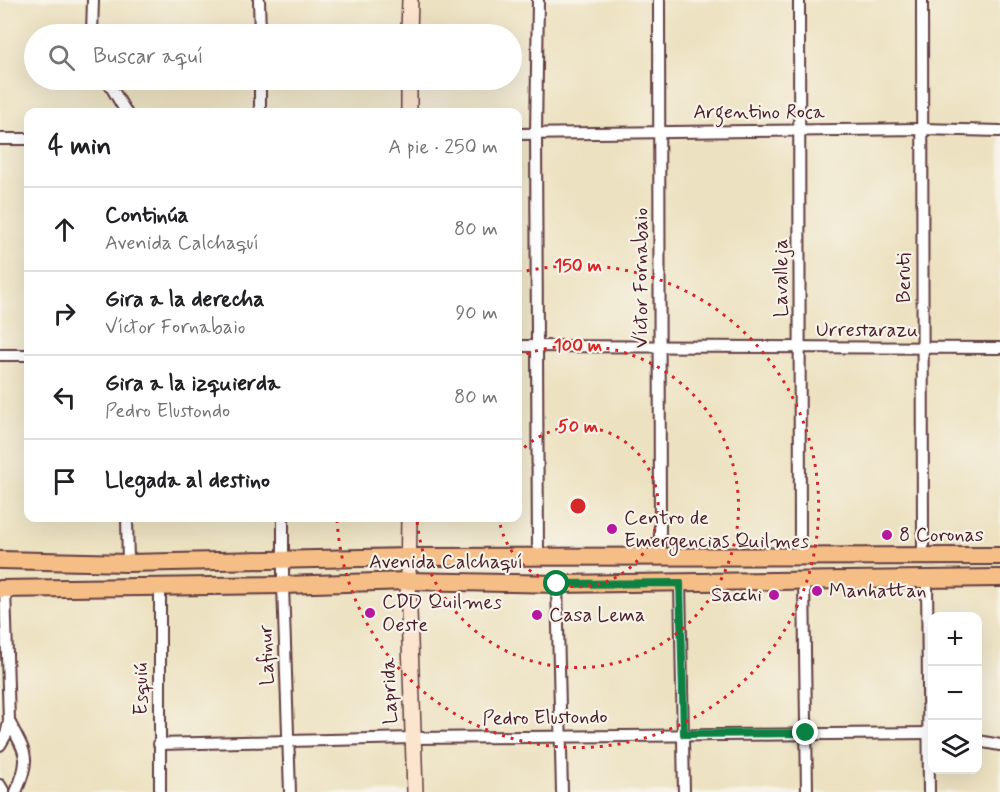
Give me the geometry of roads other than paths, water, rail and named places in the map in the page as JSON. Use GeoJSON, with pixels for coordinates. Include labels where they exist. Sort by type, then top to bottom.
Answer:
{"type":"FeatureCollection","features":[{"type":"Feature","properties":{"kind":"main road","name":"Avenida Calchaquí"},"geometry":{"type":"LineString","coordinates":[[0,560],[127,556],[283,560],[408,556],[1000,556]]}},
{"type":"Feature","properties":{"kind":"main road","name":"Avenida Calchaquí"},"geometry":{"type":"LineString","coordinates":[[3,589],[408,581],[557,584],[1000,578]]}},
{"type":"Feature","properties":{"kind":"street"},"geometry":{"type":"LineString","coordinates":[[92,24],[93,0]]}},
{"type":"Feature","properties":{"kind":"street"},"geometry":{"type":"LineString","coordinates":[[259,0],[260,24]]}},
{"type":"Feature","properties":{"kind":"street"},"geometry":{"type":"LineString","coordinates":[[410,0],[410,24]]}},
{"type":"Feature","properties":{"kind":"street"},"geometry":{"type":"LineString","coordinates":[[538,0],[536,133],[538,556]]}},
{"type":"Feature","properties":{"kind":"street","name":"Víctor Fornabaio"},"geometry":{"type":"LineString","coordinates":[[659,0],[660,556]]}},
{"type":"Feature","properties":{"kind":"street","name":"Lavalleja"},"geometry":{"type":"LineString","coordinates":[[799,0],[800,557]]}},
{"type":"Feature","properties":{"kind":"street","name":"Beruti"},"geometry":{"type":"LineString","coordinates":[[922,0],[923,555]]}},
{"type":"Feature","properties":{"kind":"street"},"geometry":{"type":"LineString","coordinates":[[113,90],[124,108]]}},
{"type":"Feature","properties":{"kind":"street"},"geometry":{"type":"LineString","coordinates":[[260,90],[260,108]]}},
{"type":"Feature","properties":{"kind":"street"},"geometry":{"type":"LineString","coordinates":[[409,90],[409,108]]}},
{"type":"Feature","properties":{"kind":"street","name":"Argentino Roca"},"geometry":{"type":"LineString","coordinates":[[522,134],[922,129],[1000,131]]}},
{"type":"Feature","properties":{"kind":"street"},"geometry":{"type":"LineString","coordinates":[[0,140],[24,139]]}},
{"type":"Feature","properties":{"kind":"street","name":"Urrestarazu"},"geometry":{"type":"LineString","coordinates":[[522,346],[1000,348]]}},
{"type":"Feature","properties":{"kind":"street"},"geometry":{"type":"LineString","coordinates":[[0,355],[24,355]]}},
{"type":"Feature","properties":{"kind":"street"},"geometry":{"type":"LineString","coordinates":[[127,522],[127,556]]}},
{"type":"Feature","properties":{"kind":"street","name":"Lafinur"},"geometry":{"type":"LineString","coordinates":[[283,522],[290,792]]}},
{"type":"Feature","properties":{"kind":"street","name":"Laprida"},"geometry":{"type":"LineString","coordinates":[[408,522],[415,792]]}},
{"type":"Feature","properties":{"kind":"street"},"geometry":{"type":"LineString","coordinates":[[927,580],[931,720]]}},
{"type":"Feature","properties":{"kind":"street"},"geometry":{"type":"LineString","coordinates":[[804,581],[807,792]]}},
{"type":"Feature","properties":{"kind":"street"},"geometry":{"type":"LineString","coordinates":[[680,583],[684,792]]}},
{"type":"Feature","properties":{"kind":"street"},"geometry":{"type":"LineString","coordinates":[[557,584],[561,792]]}},
{"type":"Feature","properties":{"kind":"street","name":"Esquiú"},"geometry":{"type":"LineString","coordinates":[[160,587],[160,792]]}},
{"type":"Feature","properties":{"kind":"street"},"geometry":{"type":"LineString","coordinates":[[0,745],[6,735],[9,721],[3,589]]}},
{"type":"Feature","properties":{"kind":"street"},"geometry":{"type":"LineString","coordinates":[[9,721],[26,755],[25,772],[16,792]]}},
{"type":"Feature","properties":{"kind":"street","name":"Pedro Elustondo"},"geometry":{"type":"LineString","coordinates":[[159,744],[684,734],[928,733]]}},
{"type":"Feature","properties":{"kind":"street"},"geometry":{"type":"LineString","coordinates":[[982,742],[1000,745]]}},
{"type":"Feature","properties":{"kind":"street"},"geometry":{"type":"LineString","coordinates":[[929,792],[930,774]]}},
{"type":"Feature","properties":{"kind":"street"},"geometry":{"type":"LineString","coordinates":[[0,785],[4,792]]}},
{"type":"Feature","properties":{"kind":"place","name":"Centro de Emergencias Quilmes"},"geometry":{"type":"Point","coordinates":[612,529]}},
{"type":"Feature","properties":{"kind":"place","name":"8 Coronas"},"geometry":{"type":"Point","coordinates":[887,535]}},
{"type":"Feature","properties":{"kind":"place","name":"Manhattan"},"geometry":{"type":"Point","coordinates":[817,591]}},
{"type":"Feature","properties":{"kind":"place","name":"Sacchi"},"geometry":{"type":"Point","coordinates":[774,595]}},
{"type":"Feature","properties":{"kind":"place","name":"CDD Quilmes Oeste"},"geometry":{"type":"Point","coordinates":[370,613]}},
{"type":"Feature","properties":{"kind":"place","name":"Casa Lema"},"geometry":{"type":"Point","coordinates":[537,615]}}]}
